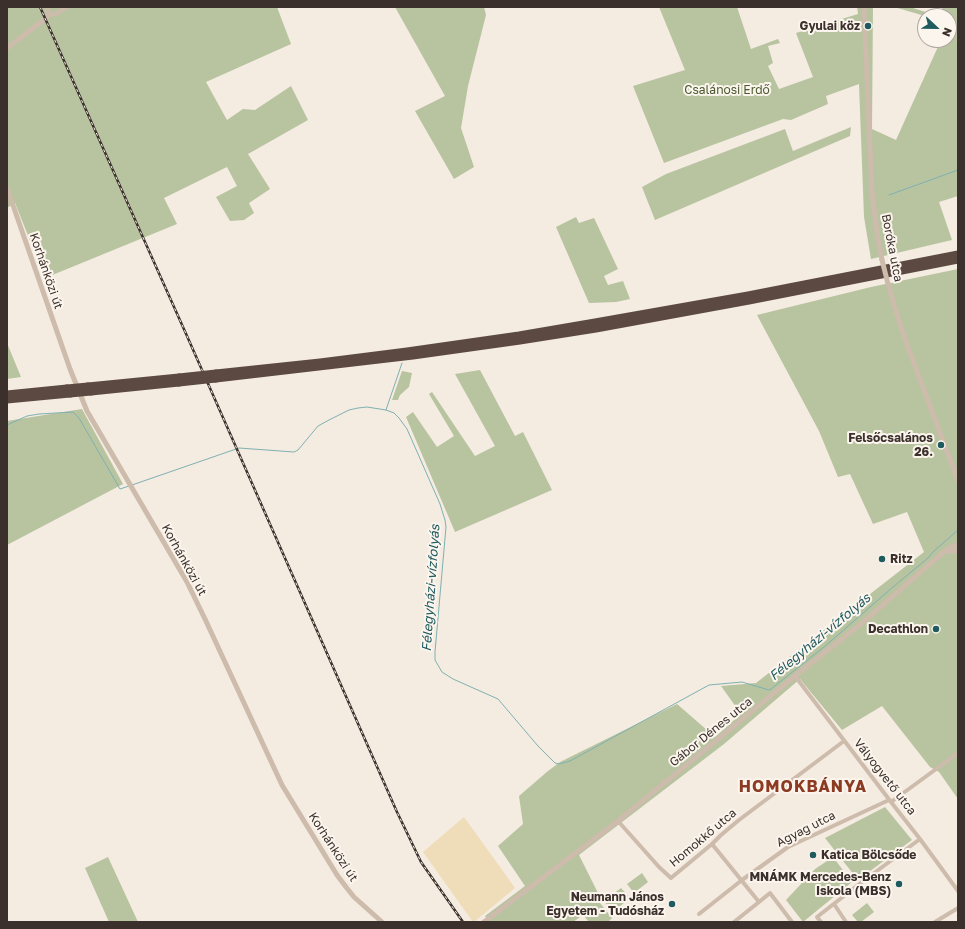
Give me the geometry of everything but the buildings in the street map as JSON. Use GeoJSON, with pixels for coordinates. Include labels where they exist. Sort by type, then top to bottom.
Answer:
{"type":"FeatureCollection","features":[{"type":"Feature","properties":{"kind":"highway"},"geometry":{"type":"LineString","coordinates":[[216,376],[526,334],[748,295],[958,254]]}},
{"type":"Feature","properties":{"kind":"highway"},"geometry":{"type":"LineString","coordinates":[[7,394],[90,389],[405,357],[543,337],[749,301],[958,260]]}},
{"type":"Feature","properties":{"kind":"highway"},"geometry":{"type":"LineString","coordinates":[[7,400],[68,391]]}},
{"type":"Feature","properties":{"kind":"street"},"geometry":{"type":"LineString","coordinates":[[47,7],[48,15]]}},
{"type":"Feature","properties":{"kind":"street"},"geometry":{"type":"LineString","coordinates":[[7,48],[45,19],[48,15],[55,14],[67,7]]}},
{"type":"Feature","properties":{"kind":"street","name":"Boróka utca"},"geometry":{"type":"LineString","coordinates":[[864,7],[872,192],[882,260],[898,318],[909,350],[958,481]]}},
{"type":"Feature","properties":{"kind":"street","name":"Korhánközi út"},"geometry":{"type":"LineString","coordinates":[[7,188],[70,369],[83,402],[187,582],[282,785],[337,875],[354,897],[382,922]]}},
{"type":"Feature","properties":{"kind":"street","name":"Gábor Dénes utca"},"geometry":{"type":"LineString","coordinates":[[484,922],[618,821],[867,618],[945,551],[958,545]]}},
{"type":"Feature","properties":{"kind":"street"},"geometry":{"type":"LineString","coordinates":[[945,551],[958,551]]}},
{"type":"Feature","properties":{"kind":"street","name":"Vályogvető utca"},"geometry":{"type":"LineString","coordinates":[[795,676],[958,891]]}},
{"type":"Feature","properties":{"kind":"street","name":"Homokkő utca"},"geometry":{"type":"LineString","coordinates":[[618,821],[659,867],[671,878],[739,820],[844,741]]}},
{"type":"Feature","properties":{"kind":"street","name":"Agyag utca"},"geometry":{"type":"LineString","coordinates":[[699,914],[742,880],[788,847],[890,801],[958,752]]}},
{"type":"Feature","properties":{"kind":"street"},"geometry":{"type":"LineString","coordinates":[[821,922],[817,917],[920,839]]}},
{"type":"Feature","properties":{"kind":"street"},"geometry":{"type":"LineString","coordinates":[[712,844],[759,902]]}},
{"type":"Feature","properties":{"kind":"street"},"geometry":{"type":"LineString","coordinates":[[734,922],[770,894],[792,922]]}},
{"type":"Feature","properties":{"kind":"street"},"geometry":{"type":"LineString","coordinates":[[834,904],[846,922]]}},
{"type":"Feature","properties":{"kind":"street"},"geometry":{"type":"LineString","coordinates":[[935,922],[958,908]]}},
{"type":"Feature","properties":{"kind":"green space"},"geometry":{"type":"Polygon","coordinates":[[[7,7],[277,7],[291,44],[206,82],[227,120],[243,109],[255,110],[291,86],[308,120],[248,154],[270,189],[249,203],[254,213],[244,220],[230,221],[216,197],[237,186],[227,167],[164,198],[177,224],[45,278],[15,203],[7,208],[7,7]]]}},
{"type":"Feature","properties":{"kind":"green space"},"geometry":{"type":"Polygon","coordinates":[[[395,7],[484,7],[486,15],[468,86],[461,128],[474,167],[454,179],[415,111],[445,96],[395,7]]]}},
{"type":"Feature","properties":{"kind":"green space"},"geometry":{"type":"Polygon","coordinates":[[[659,7],[737,7],[751,49],[778,39],[780,43],[768,46],[773,63],[768,66],[779,89],[813,77],[796,33],[858,14],[857,7],[873,7],[872,129],[896,140],[937,48],[957,48],[957,8],[942,8],[958,7],[958,196],[939,202],[952,240],[871,259],[864,217],[859,84],[826,96],[828,104],[791,120],[783,119],[664,163],[633,86],[685,70],[659,7]]]}},
{"type":"Feature","properties":{"kind":"green space"},"geometry":{"type":"Polygon","coordinates":[[[894,7],[910,7],[917,9],[917,14],[894,7]]]}},
{"type":"Feature","properties":{"kind":"green space","name":"Csalánosi Erdő"},"geometry":{"type":"Polygon","coordinates":[[[851,127],[850,136],[655,220],[642,187],[666,174],[785,129],[793,151],[851,127]]]}},
{"type":"Feature","properties":{"kind":"green space"},"geometry":{"type":"Polygon","coordinates":[[[576,217],[579,223],[594,218],[618,269],[604,276],[608,285],[623,281],[630,299],[616,302],[589,303],[556,227],[576,217]]]}},
{"type":"Feature","properties":{"kind":"green space"},"geometry":{"type":"Polygon","coordinates":[[[958,269],[958,799],[939,772],[930,767],[882,706],[842,730],[800,679],[724,744],[579,855],[602,901],[600,903],[612,918],[608,922],[589,922],[583,915],[573,922],[490,922],[485,916],[525,886],[498,846],[523,824],[519,796],[548,771],[560,762],[677,704],[715,737],[741,714],[721,686],[756,683],[924,552],[907,512],[873,524],[850,474],[838,477],[819,431],[757,315],[871,287],[958,269]]]}},
{"type":"Feature","properties":{"kind":"green space"},"geometry":{"type":"Polygon","coordinates":[[[7,343],[21,377],[7,379],[7,343]]]}},
{"type":"Feature","properties":{"kind":"green space"},"geometry":{"type":"Polygon","coordinates":[[[480,370],[515,436],[523,432],[552,490],[455,532],[406,417],[413,412],[437,447],[454,436],[429,394],[432,392],[475,456],[495,446],[455,374],[480,370]]]}},
{"type":"Feature","properties":{"kind":"green space"},"geometry":{"type":"Polygon","coordinates":[[[402,371],[412,373],[409,387],[400,395],[398,400],[392,400],[402,371]]]}},
{"type":"Feature","properties":{"kind":"green space"},"geometry":{"type":"Polygon","coordinates":[[[82,409],[123,484],[7,545],[7,421],[82,409]]]}},
{"type":"Feature","properties":{"kind":"green space"},"geometry":{"type":"Polygon","coordinates":[[[885,807],[912,840],[858,880],[825,838],[885,807]]]}},
{"type":"Feature","properties":{"kind":"green space"},"geometry":{"type":"Polygon","coordinates":[[[108,857],[138,922],[109,922],[85,868],[108,857]]]}},
{"type":"Feature","properties":{"kind":"green space"},"geometry":{"type":"Polygon","coordinates":[[[833,857],[852,882],[803,922],[786,900],[815,869],[833,857]]]}},
{"type":"Feature","properties":{"kind":"green space"},"geometry":{"type":"Polygon","coordinates":[[[642,873],[648,882],[634,893],[627,884],[642,873]]]}},
{"type":"Feature","properties":{"kind":"green space"},"geometry":{"type":"Polygon","coordinates":[[[621,888],[630,898],[613,912],[604,901],[621,888]]]}},
{"type":"Feature","properties":{"kind":"green space"},"geometry":{"type":"Polygon","coordinates":[[[867,903],[874,912],[861,922],[858,922],[852,915],[867,903]]]}},
{"type":"Feature","properties":{"kind":"sand"},"geometry":{"type":"Polygon","coordinates":[[[464,817],[515,888],[474,922],[423,852],[464,817]]]}},
{"type":"Feature","properties":{"kind":"waterway"},"geometry":{"type":"LineString","coordinates":[[889,195],[958,170]]}},
{"type":"Feature","properties":{"kind":"waterway"},"geometry":{"type":"LineString","coordinates":[[386,410],[402,363]]}},
{"type":"Feature","properties":{"kind":"waterway","name":"Félegyházi-vízfolyás"},"geometry":{"type":"LineString","coordinates":[[132,485],[239,448],[294,452],[298,450],[318,426],[349,410],[367,407],[394,413],[407,429],[440,504],[445,520],[446,527],[435,660],[442,672],[453,679],[498,699],[538,746],[555,763],[559,764],[570,761],[709,685],[742,682],[769,690],[771,689],[824,647],[928,558],[958,530]]}},
{"type":"Feature","properties":{"kind":"waterway","name":"Félegyházi-vízfolyás"},"geometry":{"type":"LineString","coordinates":[[7,425],[27,416],[73,412],[79,418],[120,489],[129,486]]}},
{"type":"Feature","properties":{"kind":"railway"},"geometry":{"type":"LineString","coordinates":[[40,7],[397,812],[421,862],[463,922]]}},
{"type":"Feature","properties":{"kind":"place","name":"Gyulai köz"},"geometry":{"type":"Point","coordinates":[868,26]}},
{"type":"Feature","properties":{"kind":"place","name":"Felsőcsalános 26."},"geometry":{"type":"Point","coordinates":[941,445]}},
{"type":"Feature","properties":{"kind":"place","name":"Ritz"},"geometry":{"type":"Point","coordinates":[882,559]}},
{"type":"Feature","properties":{"kind":"place","name":"Decathlon"},"geometry":{"type":"Point","coordinates":[936,629]}},
{"type":"Feature","properties":{"kind":"place","name":"Katica Bölcsőde"},"geometry":{"type":"Point","coordinates":[813,855]}},
{"type":"Feature","properties":{"kind":"place","name":"MNÁMK Mercedes-Benz Iskola (MBS)"},"geometry":{"type":"Point","coordinates":[899,884]}},
{"type":"Feature","properties":{"kind":"place","name":"Neumann János Egyetem - Tudósház"},"geometry":{"type":"Point","coordinates":[672,904]}},
{"type":"Feature","properties":{"kind":"district","name":"HOMOKBÁNYA"},"geometry":{"type":"Point","coordinates":[803,787]}}]}
